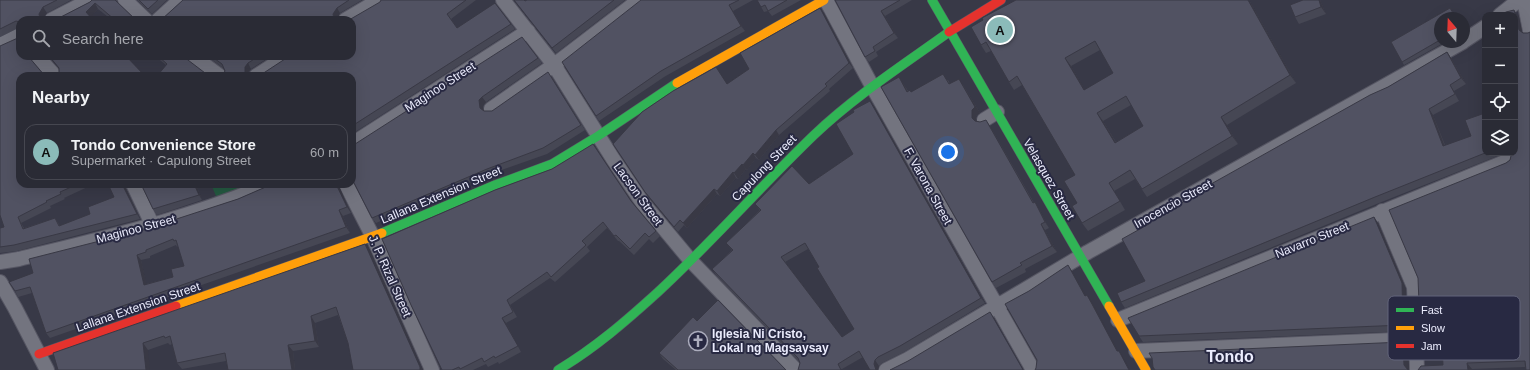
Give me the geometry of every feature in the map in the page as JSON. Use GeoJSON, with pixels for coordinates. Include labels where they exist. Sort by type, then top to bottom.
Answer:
{"type":"FeatureCollection","features":[{"type":"Feature","properties":{"kind":"street"},"geometry":{"type":"LineString","coordinates":[[59,16],[90,0]]}},
{"type":"Feature","properties":{"kind":"street"},"geometry":{"type":"LineString","coordinates":[[125,0],[142,16]]}},
{"type":"Feature","properties":{"kind":"street"},"geometry":{"type":"LineString","coordinates":[[162,16],[180,0]]}},
{"type":"Feature","properties":{"kind":"street"},"geometry":{"type":"LineString","coordinates":[[352,16],[379,0]]}},
{"type":"Feature","properties":{"kind":"street","name":"Lacson Street"},"geometry":{"type":"LineString","coordinates":[[503,0],[554,64],[598,136],[642,202],[691,261],[796,370]]}},
{"type":"Feature","properties":{"kind":"street"},"geometry":{"type":"LineString","coordinates":[[491,109],[639,0]]}},
{"type":"Feature","properties":{"kind":"street","name":"F. Varona Street"},"geometry":{"type":"LineString","coordinates":[[825,0],[872,86],[917,158],[996,306],[1033,370]]}},
{"type":"Feature","properties":{"kind":"street","name":"Lallana Extension Street"},"geometry":{"type":"LineString","coordinates":[[39,354],[373,237],[495,185],[552,164],[598,136],[672,86],[825,0]]}},
{"type":"Feature","properties":{"kind":"street","name":"Velasquez Street"},"geometry":{"type":"LineString","coordinates":[[932,0],[1146,370]]}},
{"type":"Feature","properties":{"kind":"street","name":"Capulong Street"},"geometry":{"type":"LineString","coordinates":[[558,370],[583,355],[612,333],[691,261],[815,134],[872,86],[951,31],[1001,0]]}},
{"type":"Feature","properties":{"kind":"street"},"geometry":{"type":"LineString","coordinates":[[1504,12],[1519,0]]}},
{"type":"Feature","properties":{"kind":"street"},"geometry":{"type":"LineString","coordinates":[[1524,0],[1530,31]]}},
{"type":"Feature","properties":{"kind":"street","name":"Inocencio Street"},"geometry":{"type":"LineString","coordinates":[[1470,37],[1482,29]]}},
{"type":"Feature","properties":{"kind":"street","name":"Maginoo Street"},"geometry":{"type":"LineString","coordinates":[[356,141],[528,31]]}},
{"type":"Feature","properties":{"kind":"street"},"geometry":{"type":"LineString","coordinates":[[0,45],[16,37]]}},
{"type":"Feature","properties":{"kind":"street","name":"Inocencio Street"},"geometry":{"type":"LineString","coordinates":[[886,370],[908,359],[1081,256],[1452,48]]}},
{"type":"Feature","properties":{"kind":"street"},"geometry":{"type":"LineString","coordinates":[[40,60],[51,72]]}},
{"type":"Feature","properties":{"kind":"street"},"geometry":{"type":"LineString","coordinates":[[198,60],[215,72]]}},
{"type":"Feature","properties":{"kind":"street"},"geometry":{"type":"LineString","coordinates":[[262,72],[281,60]]}},
{"type":"Feature","properties":{"kind":"street"},"geometry":{"type":"LineString","coordinates":[[984,120],[997,112]]}},
{"type":"Feature","properties":{"kind":"street","name":"Navarro Street"},"geometry":{"type":"LineString","coordinates":[[1118,320],[1507,160]]}},
{"type":"Feature","properties":{"kind":"street"},"geometry":{"type":"LineString","coordinates":[[135,188],[153,226]]}},
{"type":"Feature","properties":{"kind":"street","name":"Maginoo Street"},"geometry":{"type":"LineString","coordinates":[[0,262],[19,259],[153,226],[215,206],[259,188]]}},
{"type":"Feature","properties":{"kind":"street","name":"J. P. Rizal Street"},"geometry":{"type":"LineString","coordinates":[[348,188],[373,237],[432,370]]}},
{"type":"Feature","properties":{"kind":"street"},"geometry":{"type":"LineString","coordinates":[[1382,211],[1414,287],[1414,296]]}},
{"type":"Feature","properties":{"kind":"street"},"geometry":{"type":"LineString","coordinates":[[0,282],[47,370]]}},
{"type":"Feature","properties":{"kind":"street"},"geometry":{"type":"LineString","coordinates":[[1136,351],[1388,340]]}},
{"type":"Feature","properties":{"kind":"street"},"geometry":{"type":"LineString","coordinates":[[1417,360],[1417,370]]}},
{"type":"Feature","properties":{"kind":"green space"},"geometry":{"type":"Polygon","coordinates":[[[213,188],[245,188],[246,190],[218,201],[213,188]]]}},
{"type":"Feature","properties":{"kind":"building"},"geometry":{"type":"Polygon","coordinates":[[[0,0],[57,0],[43,7],[39,16],[16,16],[16,21],[0,29],[0,0]]]}},
{"type":"Feature","properties":{"kind":"building"},"geometry":{"type":"Polygon","coordinates":[[[92,0],[115,0],[132,16],[110,16],[95,3],[86,12],[90,16],[63,16],[92,0]]]}},
{"type":"Feature","properties":{"kind":"building"},"geometry":{"type":"Polygon","coordinates":[[[139,0],[158,0],[148,9],[139,0]]]}},
{"type":"Feature","properties":{"kind":"building"},"geometry":{"type":"Polygon","coordinates":[[[183,0],[349,0],[337,8],[333,16],[165,16],[183,0]]]}},
{"type":"Feature","properties":{"kind":"building"},"geometry":{"type":"Polygon","coordinates":[[[381,0],[466,0],[447,14],[457,28],[495,3],[511,24],[356,123],[356,72],[265,72],[283,60],[356,60],[356,16],[381,0]]]}},
{"type":"Feature","properties":{"kind":"building"},"geometry":{"type":"Polygon","coordinates":[[[514,0],[525,1],[614,0],[552,48],[514,0]]]}},
{"type":"Feature","properties":{"kind":"building"},"geometry":{"type":"Polygon","coordinates":[[[641,0],[739,0],[729,5],[741,26],[661,71],[596,116],[562,62],[641,0]]]}},
{"type":"Feature","properties":{"kind":"building"},"geometry":{"type":"Polygon","coordinates":[[[757,0],[787,0],[768,11],[765,5],[761,7],[757,0]]]}},
{"type":"Feature","properties":{"kind":"building"},"geometry":{"type":"Polygon","coordinates":[[[835,0],[900,0],[881,11],[894,33],[873,47],[875,51],[865,57],[835,0]]]}},
{"type":"Feature","properties":{"kind":"building"},"geometry":{"type":"Polygon","coordinates":[[[1016,0],[1248,0],[1290,75],[1221,117],[1232,136],[1142,189],[1130,170],[1109,183],[1120,201],[1082,223],[1072,206],[1077,203],[1064,181],[1075,175],[1017,76],[1009,82],[986,42],[981,45],[971,27],[983,20],[982,18],[1016,0]],[[1095,41],[1065,58],[1084,90],[1113,73],[1095,41]],[[1126,96],[1097,113],[1115,143],[1143,126],[1126,96]]]}},
{"type":"Feature","properties":{"kind":"building"},"geometry":{"type":"Polygon","coordinates":[[[1303,0],[1319,0],[1321,7],[1295,17],[1290,5],[1303,0]]]}},
{"type":"Feature","properties":{"kind":"building"},"geometry":{"type":"Polygon","coordinates":[[[820,8],[849,63],[825,84],[827,86],[776,130],[755,155],[753,153],[743,165],[742,164],[734,173],[733,172],[717,191],[714,189],[683,223],[680,220],[674,227],[645,192],[613,144],[642,112],[673,91],[716,67],[727,84],[749,69],[740,53],[820,8]]]}},
{"type":"Feature","properties":{"kind":"building"},"geometry":{"type":"Polygon","coordinates":[[[1450,8],[1452,12],[1443,12],[1450,8]]]}},
{"type":"Feature","properties":{"kind":"building"},"geometry":{"type":"Polygon","coordinates":[[[1434,17],[1434,43],[1402,62],[1391,42],[1434,17]]]}},
{"type":"Feature","properties":{"kind":"building"},"geometry":{"type":"Polygon","coordinates":[[[1518,26],[1519,30],[1523,33],[1530,32],[1530,370],[1526,370],[1525,361],[1467,363],[1468,370],[1418,370],[1421,366],[1443,365],[1443,360],[1520,360],[1520,296],[1419,296],[1418,278],[1389,210],[1506,163],[1510,160],[1511,156],[1518,156],[1518,26]]]}},
{"type":"Feature","properties":{"kind":"building"},"geometry":{"type":"Polygon","coordinates":[[[522,37],[538,58],[482,97],[479,100],[480,108],[484,111],[492,111],[548,72],[581,125],[543,148],[487,169],[372,218],[356,187],[356,143],[522,37]]]}},
{"type":"Feature","properties":{"kind":"building"},"geometry":{"type":"Polygon","coordinates":[[[16,39],[16,60],[31,60],[42,72],[16,72],[16,188],[69,188],[60,192],[61,194],[46,201],[47,202],[18,217],[23,229],[55,218],[59,226],[90,214],[88,207],[114,197],[110,188],[124,188],[137,214],[14,245],[0,247],[0,228],[4,227],[0,215],[0,46],[16,39]]]}},
{"type":"Feature","properties":{"kind":"building"},"geometry":{"type":"Polygon","coordinates":[[[1447,52],[1461,78],[1450,85],[1455,94],[1429,109],[1443,146],[1471,136],[1465,120],[1482,114],[1482,154],[1121,302],[1117,293],[1145,281],[1122,239],[1149,224],[1147,222],[1196,195],[1195,193],[1370,95],[1388,87],[1447,52]]]}},
{"type":"Feature","properties":{"kind":"building"},"geometry":{"type":"Polygon","coordinates":[[[52,60],[130,60],[141,72],[59,72],[59,68],[52,60]]]}},
{"type":"Feature","properties":{"kind":"building"},"geometry":{"type":"Polygon","coordinates":[[[162,60],[188,60],[204,72],[160,72],[167,64],[162,60]]]}},
{"type":"Feature","properties":{"kind":"building"},"geometry":{"type":"Polygon","coordinates":[[[216,60],[253,60],[245,67],[245,72],[224,72],[222,64],[216,60]]]}},
{"type":"Feature","properties":{"kind":"building"},"geometry":{"type":"Polygon","coordinates":[[[943,74],[949,84],[959,79],[975,107],[972,110],[972,118],[975,121],[980,122],[986,120],[1033,203],[1035,202],[1045,222],[1041,224],[1052,246],[1020,263],[1022,265],[992,282],[881,87],[899,77],[907,92],[910,90],[911,92],[943,74]]]}},
{"type":"Feature","properties":{"kind":"building"},"geometry":{"type":"Polygon","coordinates":[[[870,101],[981,298],[900,346],[878,357],[874,364],[876,370],[870,370],[859,351],[838,364],[841,370],[798,370],[800,363],[798,358],[712,269],[733,250],[726,243],[761,210],[755,204],[792,166],[809,184],[853,154],[836,124],[854,112],[853,110],[870,101]],[[805,243],[781,257],[842,337],[854,329],[817,268],[819,267],[805,243]]]}},
{"type":"Feature","properties":{"kind":"building"},"geometry":{"type":"Polygon","coordinates":[[[593,144],[631,201],[656,231],[649,237],[645,233],[630,249],[616,235],[614,236],[603,222],[582,241],[586,245],[551,277],[547,272],[507,300],[513,312],[502,318],[518,346],[484,362],[482,358],[460,369],[459,367],[452,370],[442,370],[382,239],[495,190],[552,169],[593,144]]]}},
{"type":"Feature","properties":{"kind":"building"},"geometry":{"type":"Polygon","coordinates":[[[143,188],[196,188],[199,195],[153,209],[143,188]]]}},
{"type":"Feature","properties":{"kind":"building"},"geometry":{"type":"Polygon","coordinates":[[[263,188],[338,188],[347,207],[339,210],[346,227],[46,333],[30,287],[15,291],[9,282],[33,273],[29,259],[152,228],[238,199],[263,188]],[[173,239],[137,255],[144,285],[173,277],[171,269],[184,266],[176,240],[174,241],[173,239]]]}},
{"type":"Feature","properties":{"kind":"building"},"geometry":{"type":"Polygon","coordinates":[[[1374,217],[1402,283],[1402,296],[1388,296],[1388,326],[1139,336],[1128,318],[1374,217]]]}},
{"type":"Feature","properties":{"kind":"building"},"geometry":{"type":"Polygon","coordinates":[[[365,244],[420,367],[420,370],[353,370],[348,343],[336,307],[311,316],[315,341],[288,345],[292,370],[228,370],[225,353],[177,363],[170,336],[165,338],[164,336],[143,343],[146,370],[58,370],[53,353],[365,244]]]}},
{"type":"Feature","properties":{"kind":"building"},"geometry":{"type":"Polygon","coordinates":[[[1068,265],[1085,296],[1087,295],[1129,370],[1035,370],[1037,360],[1005,304],[1029,291],[1068,265]]]}},
{"type":"Feature","properties":{"kind":"building"},"geometry":{"type":"Polygon","coordinates":[[[718,300],[786,370],[678,370],[659,353],[693,317],[697,321],[718,300]]]}},
{"type":"Feature","properties":{"kind":"building"},"geometry":{"type":"Polygon","coordinates":[[[990,312],[1023,370],[890,370],[908,361],[990,312]]]}},
{"type":"Feature","properties":{"kind":"building"},"geometry":{"type":"Polygon","coordinates":[[[1388,343],[1388,360],[1404,360],[1404,365],[1408,370],[1155,370],[1149,353],[1388,343]]]}},
{"type":"Feature","properties":{"kind":"traffic: fast"},"geometry":{"type":"LineString","coordinates":[[932,0],[1109,306]]}},
{"type":"Feature","properties":{"kind":"traffic: fast"},"geometry":{"type":"LineString","coordinates":[[558,370],[572,362],[610,334],[658,292],[698,254],[794,154],[846,107],[949,32]]}},
{"type":"Feature","properties":{"kind":"traffic: fast"},"geometry":{"type":"LineString","coordinates":[[382,233],[495,185],[552,164],[598,136],[677,83]]}},
{"type":"Feature","properties":{"kind":"traffic: slow"},"geometry":{"type":"LineString","coordinates":[[677,83],[824,0]]}},
{"type":"Feature","properties":{"kind":"traffic: slow"},"geometry":{"type":"LineString","coordinates":[[176,306],[382,233]]}},
{"type":"Feature","properties":{"kind":"traffic: slow"},"geometry":{"type":"LineString","coordinates":[[1109,306],[1146,370]]}},
{"type":"Feature","properties":{"kind":"traffic: jam"},"geometry":{"type":"LineString","coordinates":[[949,32],[1001,0]]}},
{"type":"Feature","properties":{"kind":"traffic: jam"},"geometry":{"type":"LineString","coordinates":[[39,354],[176,306]]}},
{"type":"Feature","properties":{"kind":"place","name":"Tondo Convenience Store"},"geometry":{"type":"Point","coordinates":[1000,30]}},
{"type":"Feature","properties":{"kind":"place","name":"Iglesia Ni Cristo, Lokal ng Magsaysay"},"geometry":{"type":"Point","coordinates":[698,341]}},
{"type":"Feature","properties":{"kind":"district","name":"Tondo"},"geometry":{"type":"Point","coordinates":[1230,356]}}]}
